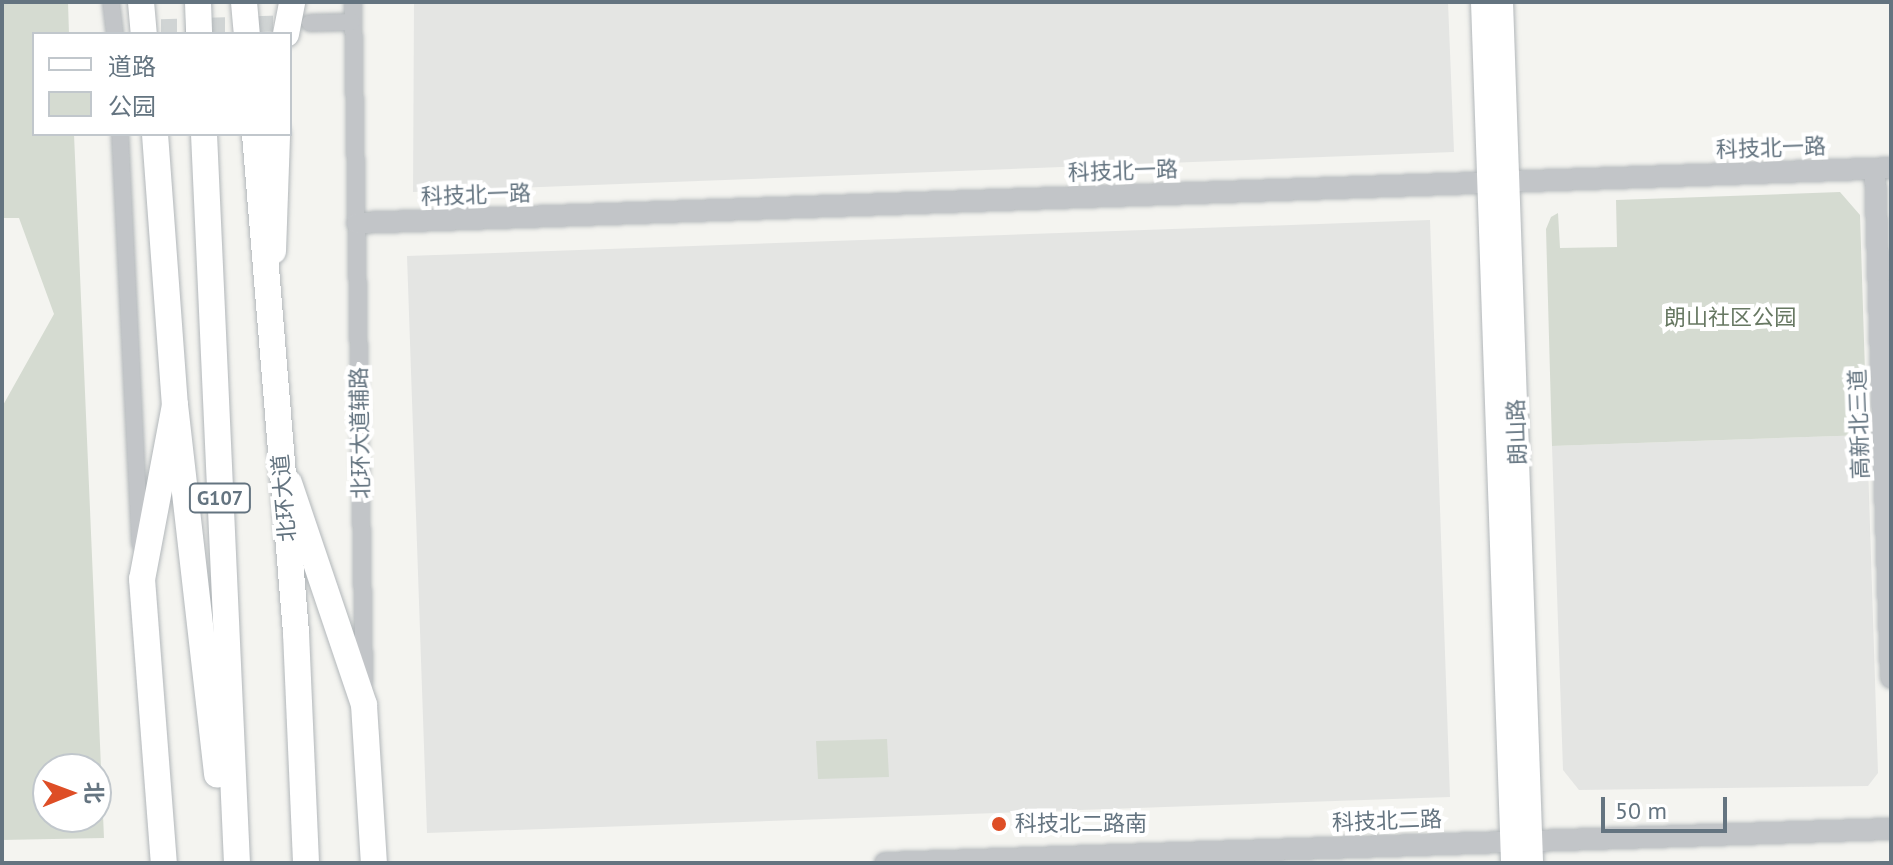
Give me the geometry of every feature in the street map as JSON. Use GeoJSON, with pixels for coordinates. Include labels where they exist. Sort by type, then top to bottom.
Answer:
{"type":"FeatureCollection","features":[{"type":"Feature","properties":{"kind":"main road"},"geometry":{"type":"LineString","coordinates":[[131,32],[141,2]]}},
{"type":"Feature","properties":{"kind":"main road"},"geometry":{"type":"LineString","coordinates":[[131,32],[151,2]]}},
{"type":"Feature","properties":{"kind":"main road"},"geometry":{"type":"LineString","coordinates":[[198,2],[199,32]]}},
{"type":"Feature","properties":{"kind":"main road"},"geometry":{"type":"LineString","coordinates":[[244,2],[247,32]]}},
{"type":"Feature","properties":{"kind":"main road"},"geometry":{"type":"LineString","coordinates":[[277,2],[278,32]]}},
{"type":"Feature","properties":{"kind":"main road"},"geometry":{"type":"LineString","coordinates":[[286,32],[292,2]]}},
{"type":"Feature","properties":{"kind":"main road","name":"朗山路"},"geometry":{"type":"LineString","coordinates":[[1482,2],[1498,182],[1522,852]]}},
{"type":"Feature","properties":{"kind":"main road","name":"朗山路"},"geometry":{"type":"LineString","coordinates":[[1498,182],[1502,2]]}},
{"type":"Feature","properties":{"kind":"main road"},"geometry":{"type":"LineString","coordinates":[[155,136],[175,405],[228,863]]}},
{"type":"Feature","properties":{"kind":"main road","name":"G107"},"geometry":{"type":"LineString","coordinates":[[204,136],[237,863]]}},
{"type":"Feature","properties":{"kind":"main road","name":"北环大道"},"geometry":{"type":"LineString","coordinates":[[255,136],[296,633],[306,863]]}},
{"type":"Feature","properties":{"kind":"main road"},"geometry":{"type":"LineString","coordinates":[[271,306],[277,136]]}},
{"type":"Feature","properties":{"kind":"main road"},"geometry":{"type":"LineString","coordinates":[[164,863],[142,579],[175,405]]}},
{"type":"Feature","properties":{"kind":"main road"},"geometry":{"type":"LineString","coordinates":[[280,452],[364,705]]}},
{"type":"Feature","properties":{"kind":"main road","name":"北环大道辅路"},"geometry":{"type":"LineString","coordinates":[[364,705],[374,863]]}},
{"type":"Feature","properties":{"kind":"street"},"geometry":{"type":"LineString","coordinates":[[111,2],[131,32]]}},
{"type":"Feature","properties":{"kind":"street","name":"北环大道辅路"},"geometry":{"type":"LineString","coordinates":[[353,2],[364,705]]}},
{"type":"Feature","properties":{"kind":"street"},"geometry":{"type":"LineString","coordinates":[[310,23],[352,22]]}},
{"type":"Feature","properties":{"kind":"street"},"geometry":{"type":"LineString","coordinates":[[120,136],[142,579]]}},
{"type":"Feature","properties":{"kind":"street","name":"科技北一路"},"geometry":{"type":"LineString","coordinates":[[357,223],[1883,169]]}},
{"type":"Feature","properties":{"kind":"street","name":"高新北三道"},"geometry":{"type":"LineString","coordinates":[[1883,169],[1891,678]]}},
{"type":"Feature","properties":{"kind":"street","name":"科技北二路"},"geometry":{"type":"LineString","coordinates":[[885,863],[1522,852],[1891,829]]}},
{"type":"Feature","properties":{"kind":"shaded area"},"geometry":{"type":"Polygon","coordinates":[[[414,2],[1448,2],[1454,152],[413,192],[414,2]]]}},
{"type":"Feature","properties":{"kind":"shaded area"},"geometry":{"type":"Polygon","coordinates":[[[1430,220],[1450,797],[427,833],[407,256],[1430,220]]]}},
{"type":"Feature","properties":{"kind":"shaded area"},"geometry":{"type":"Polygon","coordinates":[[[1867,435],[1878,773],[1868,786],[1579,790],[1563,770],[1552,446],[1867,435]]]}},
{"type":"Feature","properties":{"kind":"green space"},"geometry":{"type":"Polygon","coordinates":[[[2,2],[68,2],[69,32],[32,32],[32,136],[74,136],[100,753],[32,753],[32,833],[104,833],[104,838],[2,840],[2,407],[54,314],[19,218],[2,218],[2,2]]]}},
{"type":"Feature","properties":{"kind":"green space","name":"朗山社区公园"},"geometry":{"type":"Polygon","coordinates":[[[1840,192],[1860,215],[1867,435],[1552,446],[1546,229],[1551,217],[1558,213],[1560,248],[1617,247],[1616,200],[1840,192]]]}},
{"type":"Feature","properties":{"kind":"green space"},"geometry":{"type":"Polygon","coordinates":[[[887,739],[889,777],[818,779],[816,741],[887,739]]]}},
{"type":"Feature","properties":{"kind":"tunnel"},"geometry":{"type":"LineString","coordinates":[[137,28],[294,23]]}},
{"type":"Feature","properties":{"kind":"place","name":"科技北二路南"},"geometry":{"type":"Point","coordinates":[999,824]}}]}
